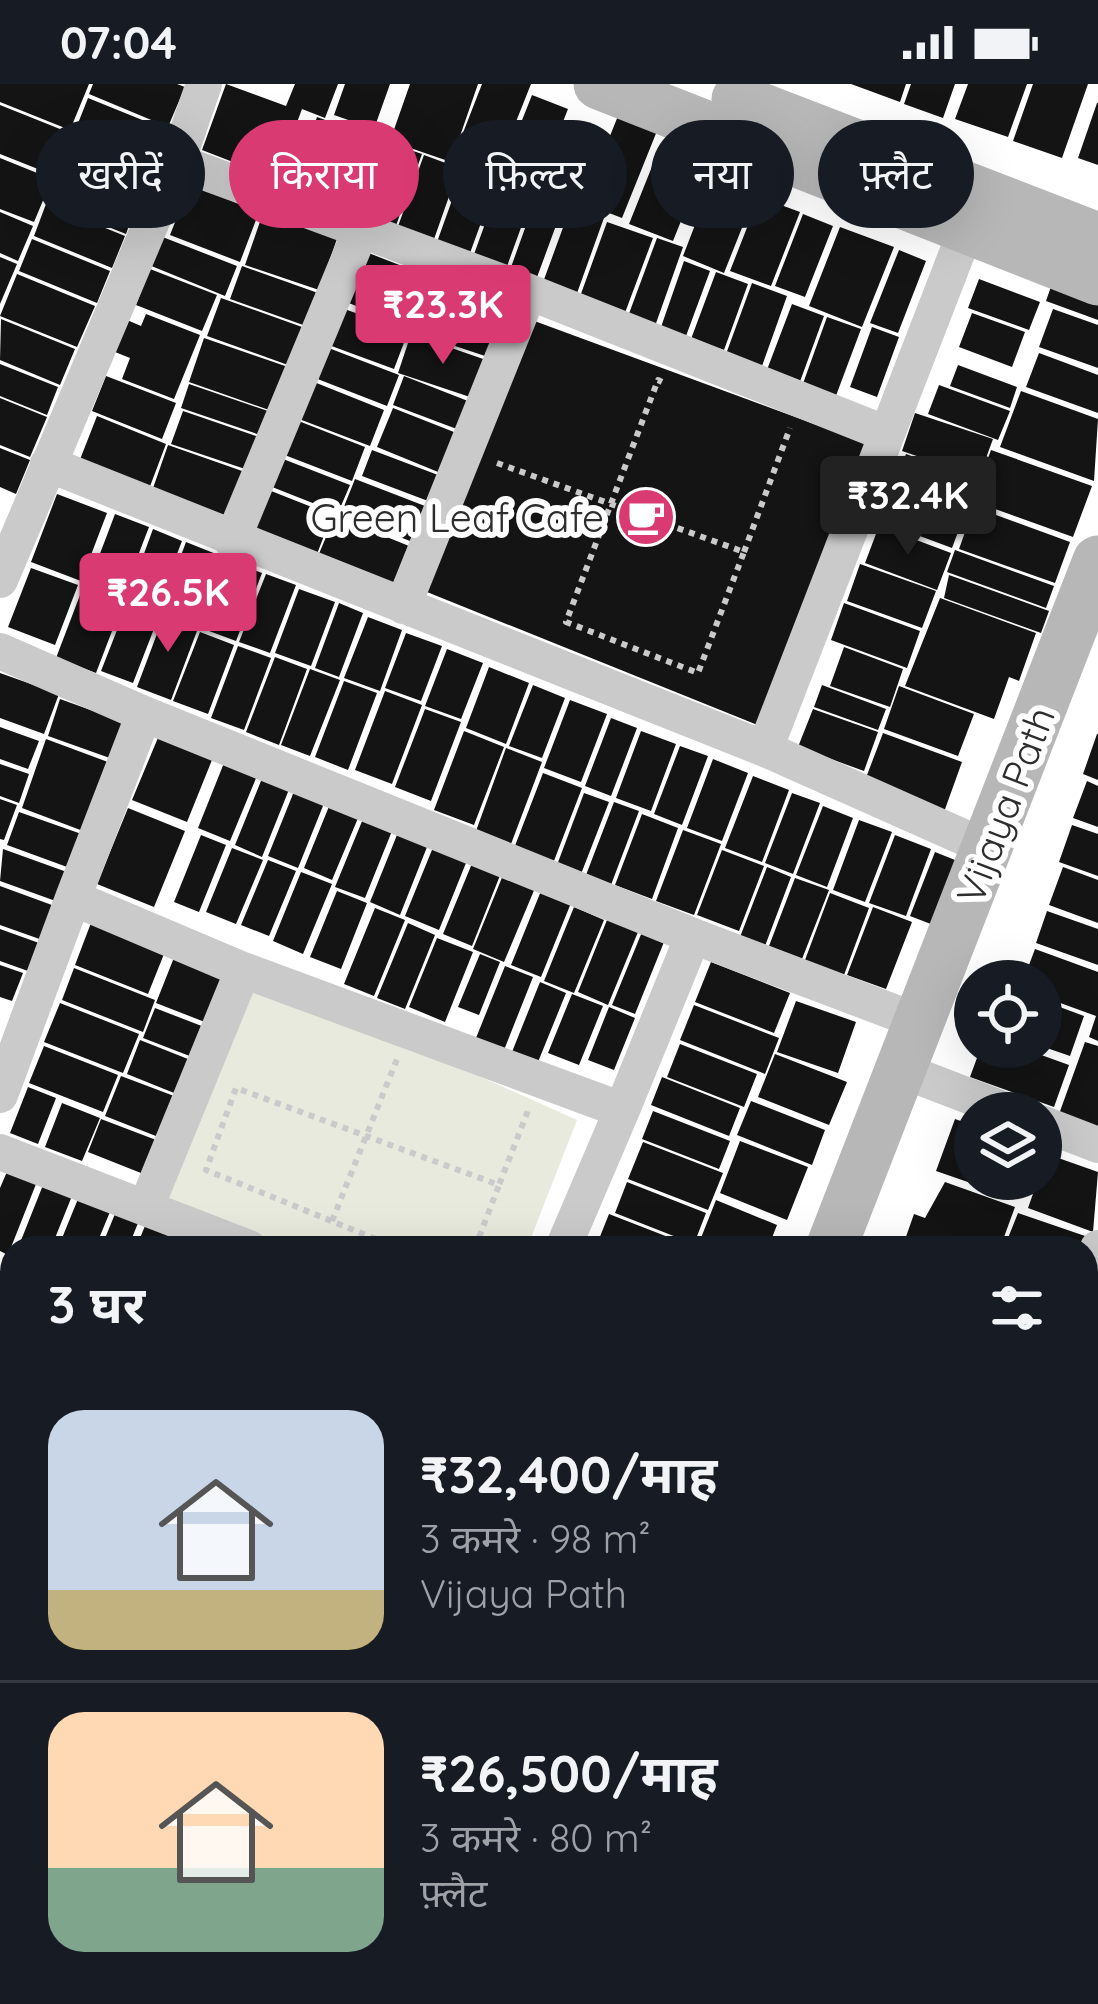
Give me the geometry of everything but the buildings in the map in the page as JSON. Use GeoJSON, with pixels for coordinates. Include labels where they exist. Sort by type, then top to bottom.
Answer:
{"type":"FeatureCollection","features":[{"type":"Feature","properties":{"kind":"street"},"geometry":{"type":"LineString","coordinates":[[192,120],[204,84]]}},
{"type":"Feature","properties":{"kind":"street"},"geometry":{"type":"LineString","coordinates":[[598,84],[1098,280]]}},
{"type":"Feature","properties":{"kind":"street"},"geometry":{"type":"LineString","coordinates":[[697,84],[1098,238]]}},
{"type":"Feature","properties":{"kind":"street"},"geometry":{"type":"LineString","coordinates":[[205,172],[529,292],[887,434]]}},
{"type":"Feature","properties":{"kind":"street"},"geometry":{"type":"LineString","coordinates":[[0,580],[149,228]]}},
{"type":"Feature","properties":{"kind":"street"},"geometry":{"type":"LineString","coordinates":[[232,541],[361,230]]}},
{"type":"Feature","properties":{"kind":"street"},"geometry":{"type":"LineString","coordinates":[[765,749],[966,230]]}},
{"type":"Feature","properties":{"kind":"street"},"geometry":{"type":"LineString","coordinates":[[403,605],[529,292]]}},
{"type":"Feature","properties":{"kind":"street"},"geometry":{"type":"LineString","coordinates":[[48,464],[765,749],[989,850]]}},
{"type":"Feature","properties":{"kind":"street","name":"Vijaya Path"},"geometry":{"type":"LineString","coordinates":[[836,1236],[1098,561]]}},
{"type":"Feature","properties":{"kind":"street"},"geometry":{"type":"LineString","coordinates":[[0,652],[693,936],[920,1022]]}},
{"type":"Feature","properties":{"kind":"street"},"geometry":{"type":"LineString","coordinates":[[0,1095],[145,714]]}},
{"type":"Feature","properties":{"kind":"street"},"geometry":{"type":"LineString","coordinates":[[73,898],[243,970],[622,1110]]}},
{"type":"Feature","properties":{"kind":"street"},"geometry":{"type":"LineString","coordinates":[[568,1236],[693,936]]}},
{"type":"Feature","properties":{"kind":"street"},"geometry":{"type":"LineString","coordinates":[[146,1207],[243,970]]}},
{"type":"Feature","properties":{"kind":"street"},"geometry":{"type":"LineString","coordinates":[[901,1070],[958,1092]]}},
{"type":"Feature","properties":{"kind":"street"},"geometry":{"type":"LineString","coordinates":[[1062,1132],[1098,1145]]}},
{"type":"Feature","properties":{"kind":"street"},"geometry":{"type":"LineString","coordinates":[[0,1152],[219,1236]]}},
{"type":"Feature","properties":{"kind":"path"},"geometry":{"type":"LineString","coordinates":[[680,388],[658,380],[566,622],[698,673],[791,425]]}},
{"type":"Feature","properties":{"kind":"path"},"geometry":{"type":"LineString","coordinates":[[465,451],[744,552]]}},
{"type":"Feature","properties":{"kind":"path"},"geometry":{"type":"LineString","coordinates":[[332,1222],[399,1054]]}},
{"type":"Feature","properties":{"kind":"path"},"geometry":{"type":"LineString","coordinates":[[368,1236],[206,1170],[236,1088],[499,1185]]}},
{"type":"Feature","properties":{"kind":"path"},"geometry":{"type":"LineString","coordinates":[[480,1236],[531,1104]]}},
{"type":"Feature","properties":{"kind":"shaded area"},"geometry":{"type":"Polygon","coordinates":[[[243,970],[577,1120],[532,1236],[243,1236],[157,1205],[243,970]]]}},
{"type":"Feature","properties":{"kind":"place","name":"Green Leaf Cafe"},"geometry":{"type":"Point","coordinates":[646,517]}}]}
